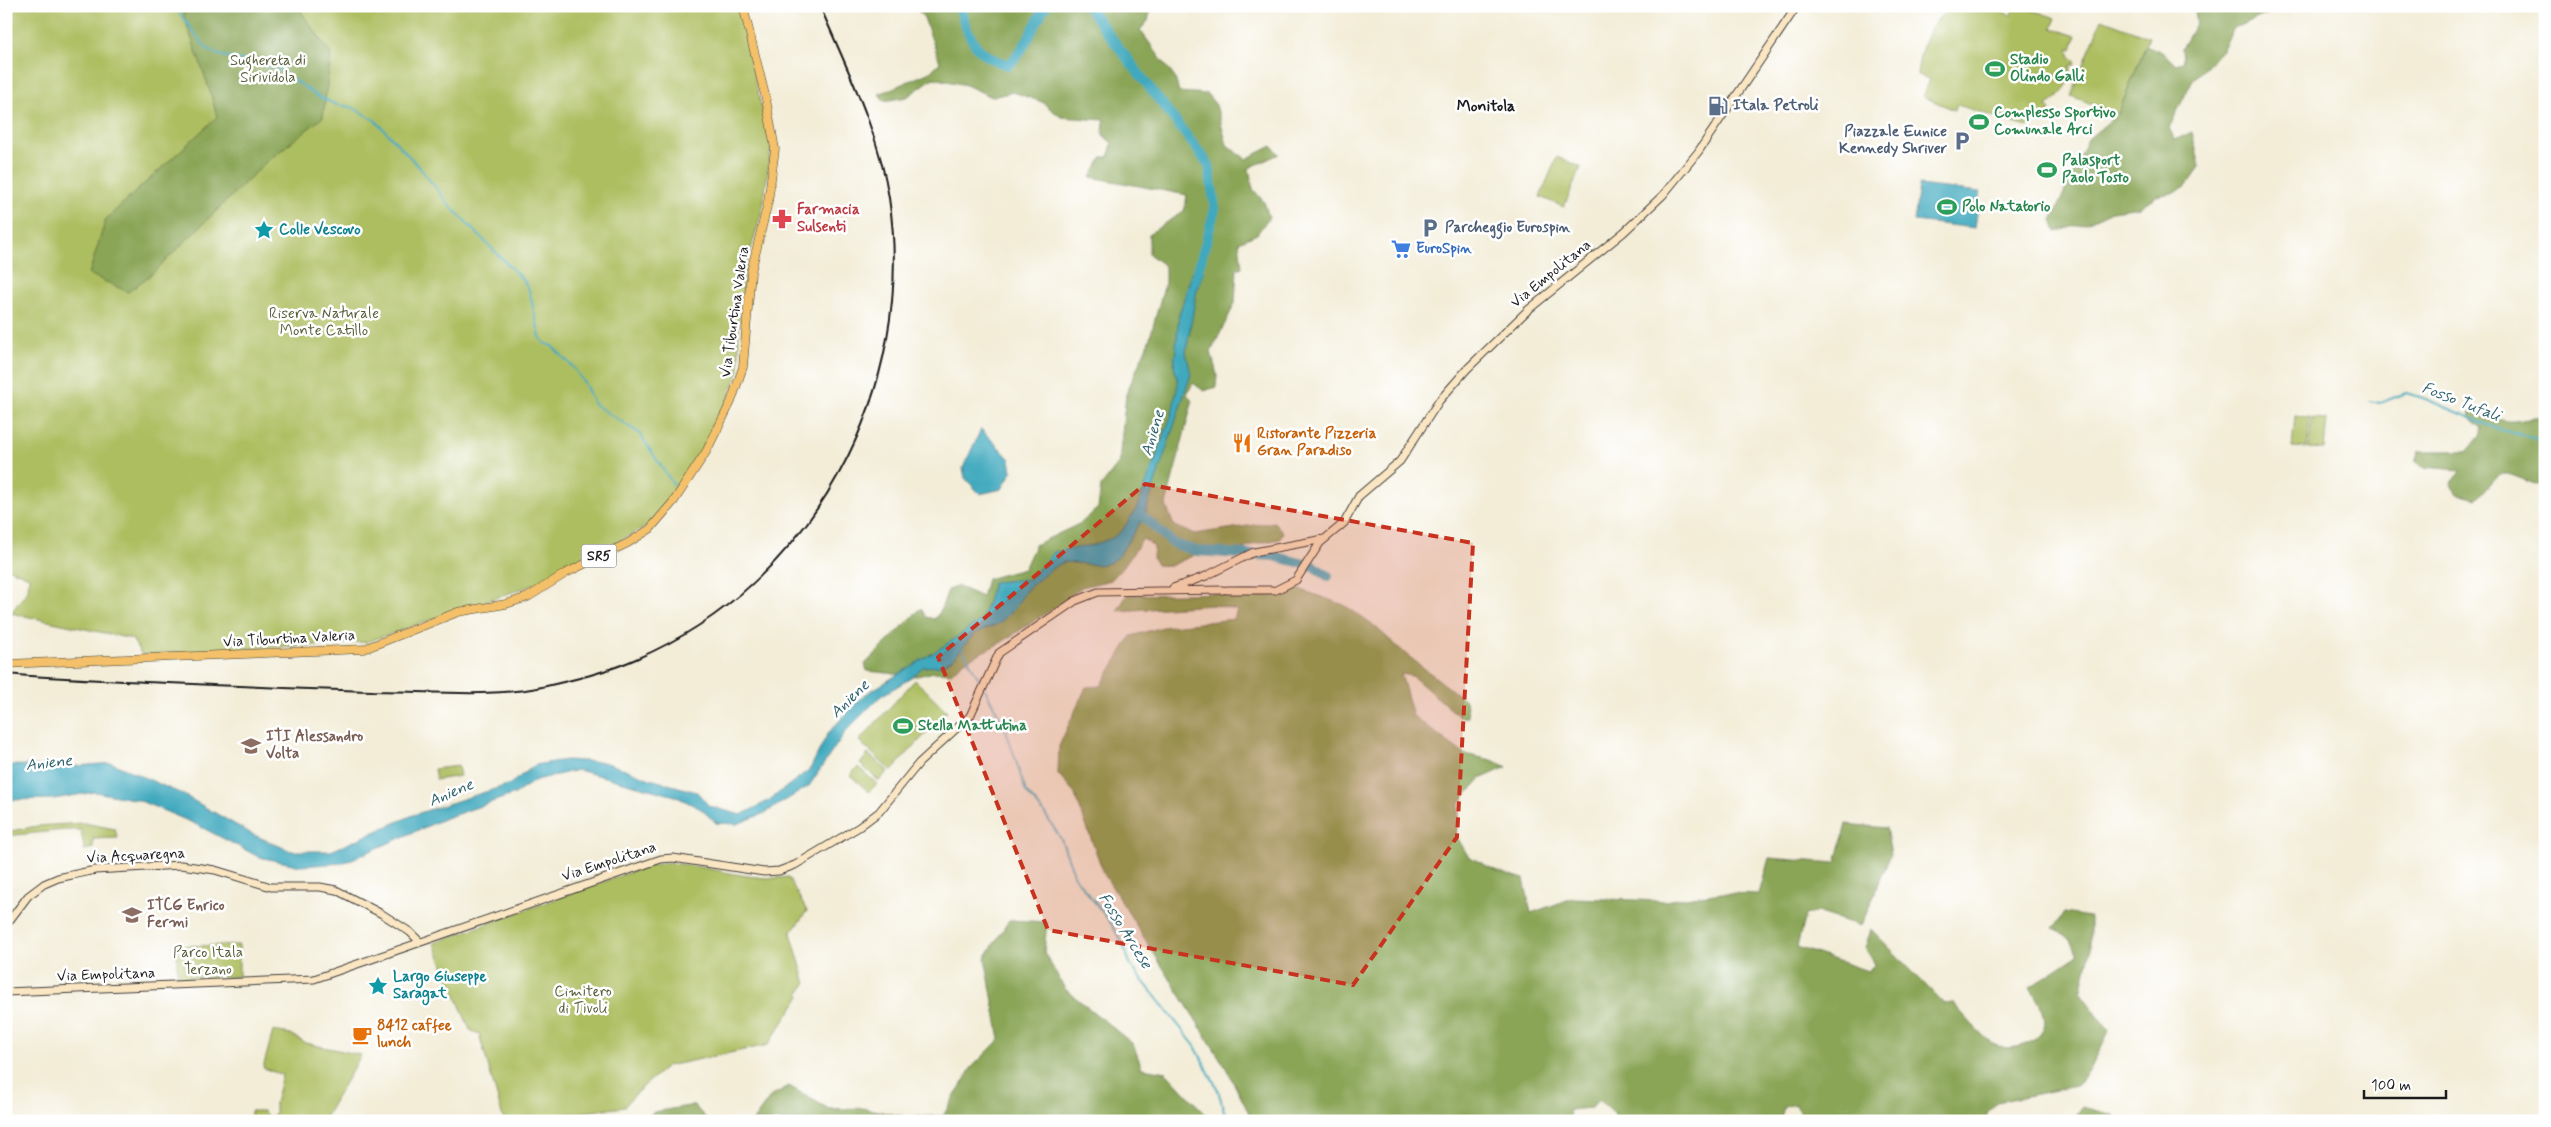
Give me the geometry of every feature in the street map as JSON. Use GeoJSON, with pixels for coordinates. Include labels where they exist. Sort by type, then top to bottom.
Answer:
{"type":"FeatureCollection","features":[{"type":"Feature","properties":{"kind":"main road","name":"Via Tiburtina Valeria"},"geometry":{"type":"LineString","coordinates":[[6,664],[364,649],[452,613],[528,597],[566,573],[633,540],[650,529],[688,482],[710,446],[735,394],[743,367],[751,272],[768,202],[775,149],[766,99],[743,6]]}},
{"type":"Feature","properties":{"kind":"main road","name":"Via Empolitana"},"geometry":{"type":"LineString","coordinates":[[6,992],[311,980],[660,858],[673,858],[764,872],[779,871],[792,867],[863,825],[886,805],[921,760],[970,716],[992,664],[1007,646],[1088,594],[1164,590],[1274,590],[1286,587],[1297,579],[1312,554],[1324,539],[1341,527],[1359,496],[1400,461],[1439,401],[1467,369],[1528,310],[1624,232],[1663,195],[1698,152],[1797,6]]}},
{"type":"Feature","properties":{"kind":"main road"},"geometry":{"type":"LineString","coordinates":[[1164,590],[1206,576],[1254,552],[1324,539]]}},
{"type":"Feature","properties":{"kind":"main road"},"geometry":{"type":"LineString","coordinates":[[1301,542],[1309,546],[1312,554]]}},
{"type":"Feature","properties":{"kind":"main road"},"geometry":{"type":"LineString","coordinates":[[1206,576],[1203,584],[1207,590]]}},
{"type":"Feature","properties":{"kind":"main road","name":"Via Acquaregna"},"geometry":{"type":"LineString","coordinates":[[6,925],[31,893],[58,878],[91,871],[181,865],[215,870],[271,887],[317,886],[336,890],[390,919],[420,942]]}},
{"type":"Feature","properties":{"kind":"highlighted area"},"geometry":{"type":"Polygon","coordinates":[[[1145,484],[1473,543],[1457,837],[1353,985],[1048,930],[938,657],[1145,484]]]}},
{"type":"Feature","properties":{"kind":"green space","name":"Riserva Naturale Monte Catillo"},"geometry":{"type":"Polygon","coordinates":[[[6,6],[738,6],[771,148],[763,207],[746,267],[739,317],[739,371],[725,407],[699,458],[651,524],[539,583],[367,642],[142,655],[132,639],[11,613],[28,590],[29,577],[10,569],[6,570],[6,6]]]}},
{"type":"Feature","properties":{"kind":"green space","name":"Sughereta di Sirividola"},"geometry":{"type":"Polygon","coordinates":[[[181,6],[297,6],[331,54],[323,117],[265,163],[153,273],[128,292],[89,274],[106,219],[217,117],[181,6]]]}},
{"type":"Feature","properties":{"kind":"green space"},"geometry":{"type":"Polygon","coordinates":[[[915,6],[1146,6],[1150,13],[1148,21],[1140,30],[1175,78],[1179,92],[1207,94],[1216,105],[1227,145],[1246,159],[1272,146],[1279,154],[1249,168],[1253,189],[1264,202],[1269,217],[1257,234],[1239,242],[1242,267],[1237,269],[1235,303],[1211,352],[1217,375],[1216,387],[1204,391],[1193,383],[1187,394],[1192,401],[1191,407],[1166,505],[1174,526],[1195,534],[1274,522],[1283,532],[1280,539],[1254,544],[1234,553],[1199,553],[1170,566],[1157,565],[1153,558],[1154,546],[1143,539],[1111,580],[1082,587],[1059,605],[1002,642],[965,661],[951,673],[934,672],[917,676],[867,671],[865,664],[921,608],[926,617],[934,619],[940,612],[948,590],[957,586],[982,597],[987,579],[1024,569],[1035,545],[1081,523],[1098,508],[1101,486],[1119,463],[1126,394],[1149,341],[1165,283],[1165,266],[1149,254],[1149,234],[1184,211],[1187,195],[1091,177],[1102,157],[1109,157],[1112,143],[1103,135],[1104,120],[1061,117],[1042,102],[1013,92],[992,97],[966,85],[933,78],[907,97],[884,101],[879,94],[930,72],[940,62],[924,18],[915,6]]]}},
{"type":"Feature","properties":{"kind":"green space","name":"Stadio Olindo Galli"},"geometry":{"type":"Polygon","coordinates":[[[1958,6],[1985,6],[2011,15],[2016,6],[2020,6],[2056,18],[2052,28],[2076,36],[2072,49],[2068,48],[2071,58],[2075,60],[2075,65],[2071,65],[2071,72],[2065,89],[2047,105],[2050,111],[2027,127],[1957,105],[1955,110],[1923,97],[1930,79],[1917,75],[1924,44],[1933,25],[1940,17],[1958,6]]]}},
{"type":"Feature","properties":{"kind":"green space"},"geometry":{"type":"Polygon","coordinates":[[[2194,6],[2279,6],[2267,14],[2234,28],[2222,50],[2192,81],[2169,128],[2175,140],[2192,132],[2200,167],[2186,186],[2172,193],[2156,196],[2140,207],[2112,211],[2091,221],[2056,232],[2052,220],[2088,139],[2118,114],[2146,45],[2162,52],[2175,64],[2183,62],[2182,48],[2197,22],[2194,6]]]}},
{"type":"Feature","properties":{"kind":"green space"},"geometry":{"type":"Polygon","coordinates":[[[2102,19],[2149,37],[2118,114],[2071,96],[2102,19]]]}},
{"type":"Feature","properties":{"kind":"green space"},"geometry":{"type":"Polygon","coordinates":[[[1557,157],[1581,167],[1564,207],[1540,197],[1557,157]]]}},
{"type":"Feature","properties":{"kind":"green space"},"geometry":{"type":"Polygon","coordinates":[[[2482,411],[2507,421],[2545,417],[2545,488],[2509,474],[2499,474],[2477,499],[2457,494],[2451,485],[2460,470],[2423,467],[2415,462],[2419,451],[2468,451],[2480,436],[2483,427],[2470,418],[2471,412],[2482,411]]]}},
{"type":"Feature","properties":{"kind":"green space"},"geometry":{"type":"Polygon","coordinates":[[[2295,416],[2310,417],[2307,448],[2292,447],[2295,416]]]}},
{"type":"Feature","properties":{"kind":"green space"},"geometry":{"type":"Polygon","coordinates":[[[2312,418],[2327,419],[2324,449],[2309,448],[2312,418]]]}},
{"type":"Feature","properties":{"kind":"green space"},"geometry":{"type":"Polygon","coordinates":[[[1296,588],[1344,605],[1371,623],[1407,655],[1466,701],[1468,717],[1460,717],[1412,676],[1401,674],[1413,716],[1464,754],[1492,760],[1507,767],[1480,779],[1459,803],[1456,835],[1468,856],[1497,871],[1524,879],[1531,913],[1573,898],[1664,901],[1722,893],[1759,894],[1769,858],[1836,863],[1846,824],[1886,828],[1891,854],[1861,926],[1817,912],[1805,915],[1797,947],[1868,971],[1875,964],[1865,948],[1871,929],[1944,1004],[1953,1003],[1995,1045],[2012,1048],[2029,1043],[2037,1038],[2045,1024],[2042,1008],[2030,987],[2078,955],[2071,940],[2053,928],[2064,913],[2090,917],[2090,952],[2081,993],[2109,1031],[2091,1068],[2077,1086],[1997,1102],[1987,1114],[1989,1121],[1806,1121],[1795,1104],[1784,1107],[1780,1121],[1617,1121],[1614,1113],[1598,1100],[1591,1108],[1569,1110],[1571,1121],[1253,1121],[1226,1068],[1104,874],[1074,792],[1058,774],[1059,746],[1086,687],[1101,686],[1131,636],[1163,627],[1234,619],[1237,610],[1214,605],[1117,611],[1127,595],[1280,592],[1296,588]]]}},
{"type":"Feature","properties":{"kind":"green space","name":"Stella Mattutina"},"geometry":{"type":"Polygon","coordinates":[[[915,680],[947,711],[891,771],[859,741],[915,680]]]}},
{"type":"Feature","properties":{"kind":"green space"},"geometry":{"type":"Polygon","coordinates":[[[868,754],[888,771],[879,781],[860,764],[868,754]]]}},
{"type":"Feature","properties":{"kind":"green space"},"geometry":{"type":"Polygon","coordinates":[[[458,766],[460,776],[436,780],[434,769],[458,766]]]}},
{"type":"Feature","properties":{"kind":"green space"},"geometry":{"type":"Polygon","coordinates":[[[858,767],[877,784],[869,792],[850,775],[858,767]]]}},
{"type":"Feature","properties":{"kind":"green space"},"geometry":{"type":"Polygon","coordinates":[[[84,823],[115,829],[118,838],[93,839],[93,848],[84,850],[81,830],[6,836],[6,832],[37,826],[84,823]]]}},
{"type":"Feature","properties":{"kind":"green space","name":"Cimitero di Tivoli"},"geometry":{"type":"Polygon","coordinates":[[[668,863],[758,877],[788,877],[807,911],[791,933],[806,984],[799,993],[801,995],[768,1045],[667,1066],[636,1093],[624,1107],[569,1114],[549,1121],[504,1121],[479,1034],[470,1030],[434,943],[650,865],[668,863]]]}},
{"type":"Feature","properties":{"kind":"green space"},"geometry":{"type":"Polygon","coordinates":[[[1009,920],[1047,922],[1044,952],[1065,989],[1133,1044],[1142,1068],[1166,1072],[1212,1121],[753,1121],[771,1096],[789,1086],[829,1109],[862,1108],[907,1117],[943,1116],[972,1067],[1000,1039],[985,958],[1009,920]]]}},
{"type":"Feature","properties":{"kind":"green space","name":"Parco Itala Terzano"},"geometry":{"type":"Polygon","coordinates":[[[239,945],[239,977],[177,978],[177,946],[239,945]]]}},
{"type":"Feature","properties":{"kind":"green space"},"geometry":{"type":"Polygon","coordinates":[[[273,1031],[290,1034],[305,1043],[361,1055],[323,1121],[250,1121],[251,1111],[263,1111],[270,1118],[275,1113],[275,1103],[282,1075],[263,1068],[273,1031]]]}},
{"type":"Feature","properties":{"kind":"green space"},"geometry":{"type":"Polygon","coordinates":[[[694,1105],[708,1121],[641,1121],[654,1112],[694,1105]]]}},
{"type":"Feature","properties":{"kind":"green space"},"geometry":{"type":"Polygon","coordinates":[[[2082,1107],[2114,1115],[2116,1121],[2072,1121],[2082,1107]]]}},
{"type":"Feature","properties":{"kind":"water","name":"Polo Natatorio"},"geometry":{"type":"Polygon","coordinates":[[[1919,185],[1980,192],[1975,228],[1914,221],[1919,185]]]}},
{"type":"Feature","properties":{"kind":"water","name":"Aniene"},"geometry":{"type":"Polygon","coordinates":[[[1193,269],[1204,271],[1197,290],[1186,352],[1191,374],[1144,517],[1118,557],[1110,563],[1098,565],[1064,562],[1051,569],[1027,589],[1015,608],[1000,623],[974,634],[954,658],[941,666],[923,667],[911,678],[881,696],[846,731],[809,786],[765,813],[737,824],[716,823],[701,809],[675,796],[578,770],[536,780],[515,794],[446,818],[343,863],[301,866],[259,857],[193,823],[138,800],[95,792],[54,799],[6,800],[6,765],[76,766],[112,763],[182,794],[252,834],[291,851],[331,851],[413,815],[510,784],[535,765],[566,760],[603,762],[650,779],[697,792],[709,806],[741,815],[768,801],[810,769],[828,733],[863,696],[947,644],[981,620],[993,582],[1029,579],[1054,552],[1094,545],[1112,538],[1122,531],[1138,506],[1172,413],[1178,384],[1174,365],[1179,315],[1193,269]]]}},
{"type":"Feature","properties":{"kind":"water"},"geometry":{"type":"Polygon","coordinates":[[[981,429],[1010,459],[1012,471],[1002,489],[980,494],[965,478],[963,468],[981,429]]]}},
{"type":"Feature","properties":{"kind":"waterway"},"geometry":{"type":"LineString","coordinates":[[174,6],[206,48],[219,55],[277,68],[317,96],[337,105],[352,107],[376,121],[420,168],[451,207],[524,281],[529,290],[540,337],[544,343],[552,346],[573,367],[585,384],[594,404],[639,433],[677,490]]}},
{"type":"Feature","properties":{"kind":"waterway","name":"Aniene"},"geometry":{"type":"LineString","coordinates":[[959,6],[966,28],[974,44],[987,56],[1008,65],[1025,45],[1046,6]]}},
{"type":"Feature","properties":{"kind":"waterway","name":"Aniene"},"geometry":{"type":"LineString","coordinates":[[1087,6],[1209,165],[1215,209],[1195,281]]}},
{"type":"Feature","properties":{"kind":"waterway","name":"Fosso Tufali"},"geometry":{"type":"LineString","coordinates":[[2369,401],[2380,403],[2406,393],[2423,398],[2498,429],[2534,438],[2545,445]]}},
{"type":"Feature","properties":{"kind":"waterway"},"geometry":{"type":"LineString","coordinates":[[1140,514],[1174,544],[1197,551],[1273,556],[1313,566],[1328,576]]}},
{"type":"Feature","properties":{"kind":"waterway","name":"Fosso Arcese"},"geometry":{"type":"LineString","coordinates":[[962,648],[982,685]]}},
{"type":"Feature","properties":{"kind":"waterway","name":"Fosso Arcese"},"geometry":{"type":"LineString","coordinates":[[985,689],[1006,730],[1026,792],[1043,811],[1061,839],[1075,877],[1110,922],[1122,942],[1131,966],[1195,1046],[1218,1090],[1227,1121]]}},
{"type":"Feature","properties":{"kind":"railway"},"geometry":{"type":"LineString","coordinates":[[6,674],[347,690],[458,693],[522,690],[590,675],[636,659],[699,625],[755,582],[802,530],[840,471],[869,407],[887,339],[894,269],[889,198],[884,173],[870,124],[820,6]]}},
{"type":"Feature","properties":{"kind":"place","name":"Stadio Olindo Galli"},"geometry":{"type":"Point","coordinates":[1995,69]}},
{"type":"Feature","properties":{"kind":"place","name":"Itala Petroli"},"geometry":{"type":"Point","coordinates":[1718,106]}},
{"type":"Feature","properties":{"kind":"place","name":"Complesso Sportivo Comunale Arci"},"geometry":{"type":"Point","coordinates":[1979,122]}},
{"type":"Feature","properties":{"kind":"place","name":"Piazzale Eunice Kennedy Shriver"},"geometry":{"type":"Point","coordinates":[1962,141]}},
{"type":"Feature","properties":{"kind":"place","name":"Palasport Paolo Tosto"},"geometry":{"type":"Point","coordinates":[2047,170]}},
{"type":"Feature","properties":{"kind":"place","name":"Polo Natatorio"},"geometry":{"type":"Point","coordinates":[1947,207]}},
{"type":"Feature","properties":{"kind":"place","name":"Farmacia Sulsenti"},"geometry":{"type":"Point","coordinates":[782,219]}},
{"type":"Feature","properties":{"kind":"place","name":"Parcheggio Eurospin"},"geometry":{"type":"Point","coordinates":[1430,228]}},
{"type":"Feature","properties":{"kind":"place","name":"Colle Vescovo"},"geometry":{"type":"Point","coordinates":[264,230]}},
{"type":"Feature","properties":{"kind":"place","name":"EuroSpin"},"geometry":{"type":"Point","coordinates":[1401,249]}},
{"type":"Feature","properties":{"kind":"place","name":"Ristorante Pizzeria Gran Paradiso"},"geometry":{"type":"Point","coordinates":[1242,443]}},
{"type":"Feature","properties":{"kind":"place","name":"Stella Mattutina"},"geometry":{"type":"Point","coordinates":[903,726]}},
{"type":"Feature","properties":{"kind":"place","name":"ITI Alessandro Volta"},"geometry":{"type":"Point","coordinates":[251,746]}},
{"type":"Feature","properties":{"kind":"place","name":"ITCG Enrico Fermi"},"geometry":{"type":"Point","coordinates":[132,915]}},
{"type":"Feature","properties":{"kind":"place","name":"Largo Giuseppe Saragat"},"geometry":{"type":"Point","coordinates":[378,986]}},
{"type":"Feature","properties":{"kind":"place","name":"8412 caffee lunch"},"geometry":{"type":"Point","coordinates":[362,1035]}},
{"type":"Feature","properties":{"kind":"district","name":"Monitola"},"geometry":{"type":"Point","coordinates":[1486,106]}}]}
